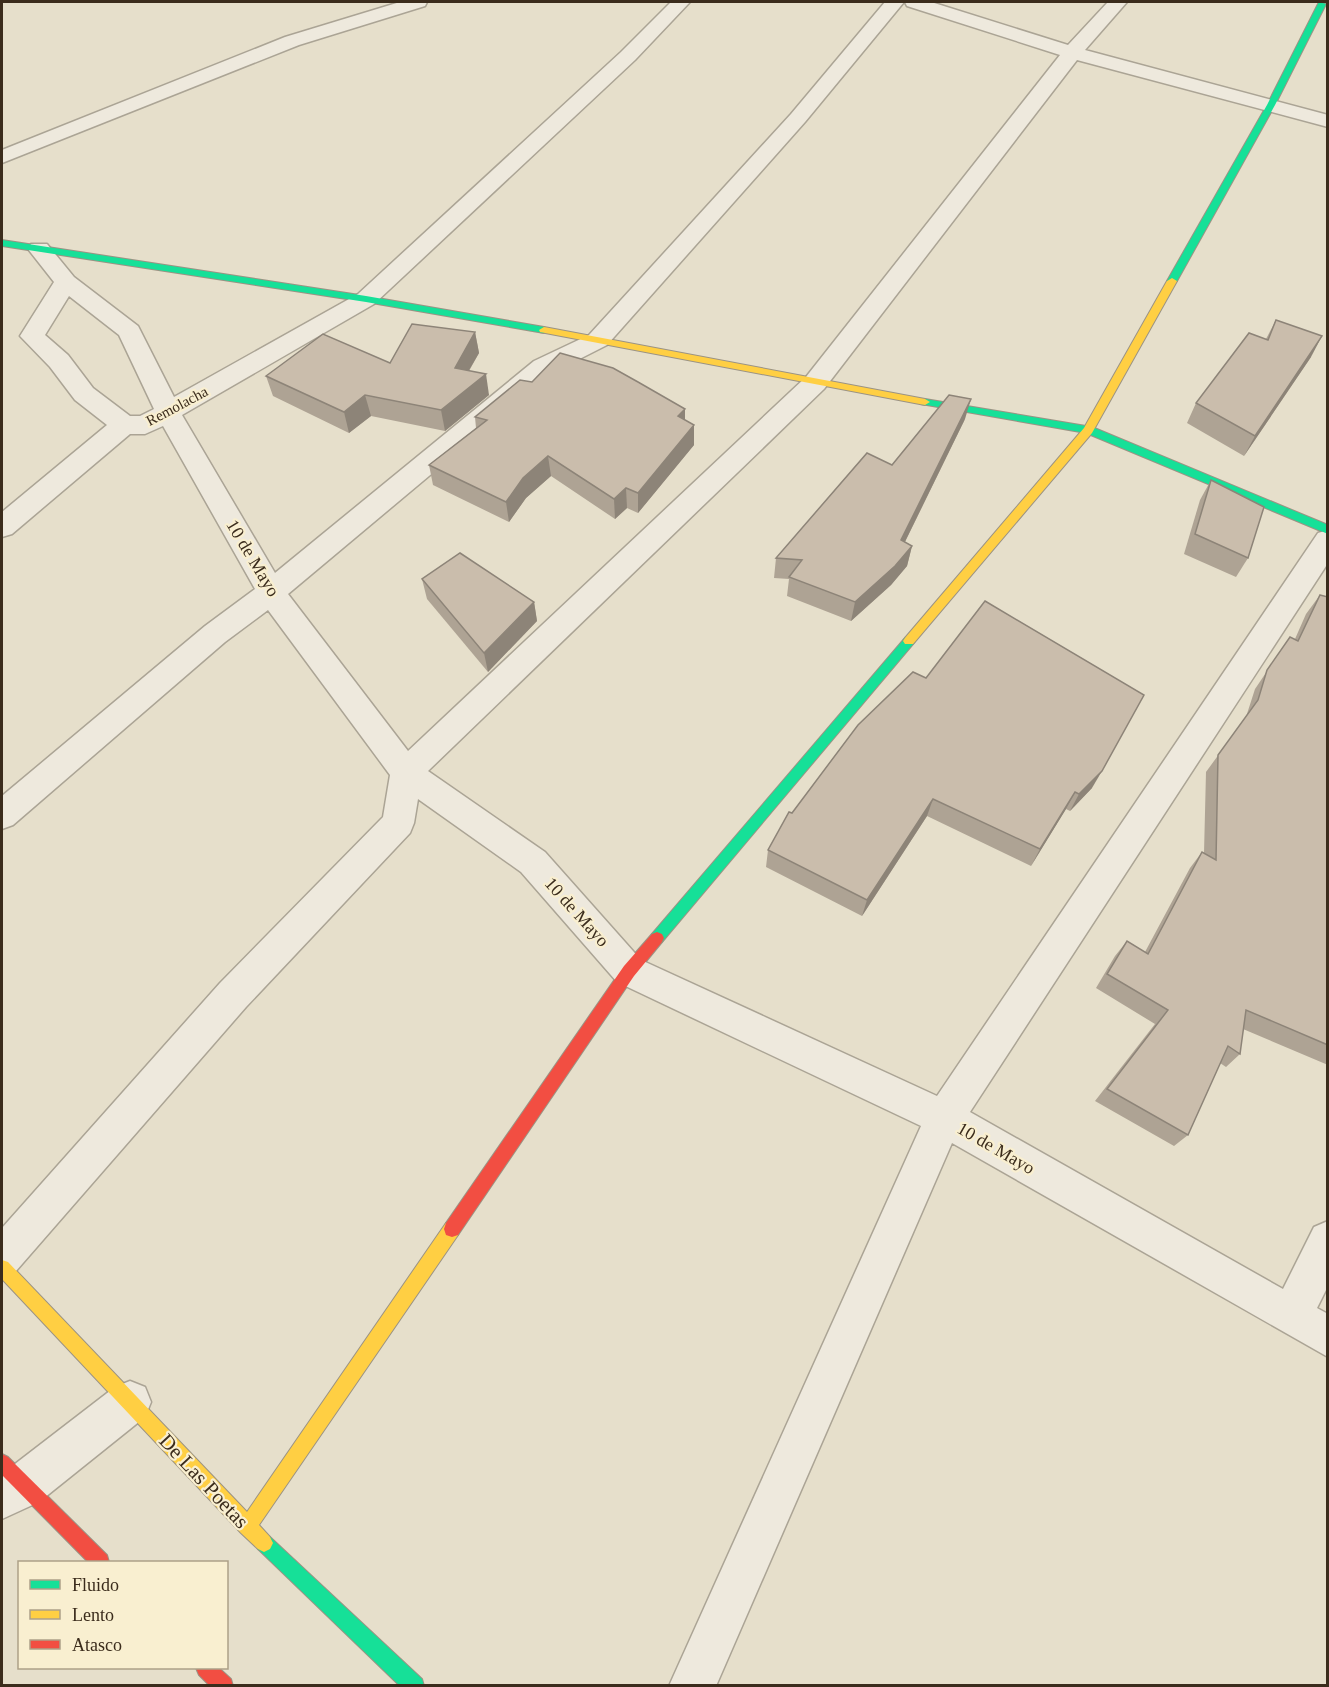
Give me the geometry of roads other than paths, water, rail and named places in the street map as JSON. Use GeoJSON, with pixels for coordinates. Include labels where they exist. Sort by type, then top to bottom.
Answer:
{"type":"FeatureCollection","features":[{"type":"Feature","properties":{"kind":"street"},"geometry":{"type":"LineString","coordinates":[[2,157],[292,41],[418,2]]}},
{"type":"Feature","properties":{"kind":"street","name":"Remolacha"},"geometry":{"type":"LineString","coordinates":[[2,527],[124,425],[145,425],[366,299],[628,56],[681,2]]}},
{"type":"Feature","properties":{"kind":"street"},"geometry":{"type":"LineString","coordinates":[[2,815],[215,634],[271,592],[543,367],[598,340],[798,118],[896,2]]}},
{"type":"Feature","properties":{"kind":"street"},"geometry":{"type":"LineString","coordinates":[[914,2],[1072,53],[1328,121]]}},
{"type":"Feature","properties":{"kind":"street"},"geometry":{"type":"LineString","coordinates":[[2,1257],[233,995],[399,823],[406,773],[815,383],[1072,53],[1118,2]]}},
{"type":"Feature","properties":{"kind":"street"},"geometry":{"type":"LineString","coordinates":[[247,1527],[629,970],[1088,430],[1271,105],[1322,4]]}},
{"type":"Feature","properties":{"kind":"street"},"geometry":{"type":"LineString","coordinates":[[2,243],[366,299],[598,340],[815,383],[1088,430],[1328,530]]}},
{"type":"Feature","properties":{"kind":"street","name":"10 de Mayo"},"geometry":{"type":"LineString","coordinates":[[39,249],[66,282],[129,330],[168,412],[271,592],[406,773],[532,862],[629,970],[944,1118],[1328,1337]]}},
{"type":"Feature","properties":{"kind":"street"},"geometry":{"type":"LineString","coordinates":[[66,282],[33,336],[59,361],[84,394],[124,425]]}},
{"type":"Feature","properties":{"kind":"street"},"geometry":{"type":"LineString","coordinates":[[692,1686],[944,1118],[1328,540]]}},
{"type":"Feature","properties":{"kind":"street"},"geometry":{"type":"LineString","coordinates":[[1292,1315],[1328,1241]]}},
{"type":"Feature","properties":{"kind":"street","name":"De Las Poetas"},"geometry":{"type":"LineString","coordinates":[[2,1268],[247,1527],[415,1686]]}},
{"type":"Feature","properties":{"kind":"street"},"geometry":{"type":"LineString","coordinates":[[98,1561],[9,1482],[130,1402]]}},
{"type":"Feature","properties":{"kind":"street"},"geometry":{"type":"LineString","coordinates":[[207,1669],[224,1686]]}}]}
